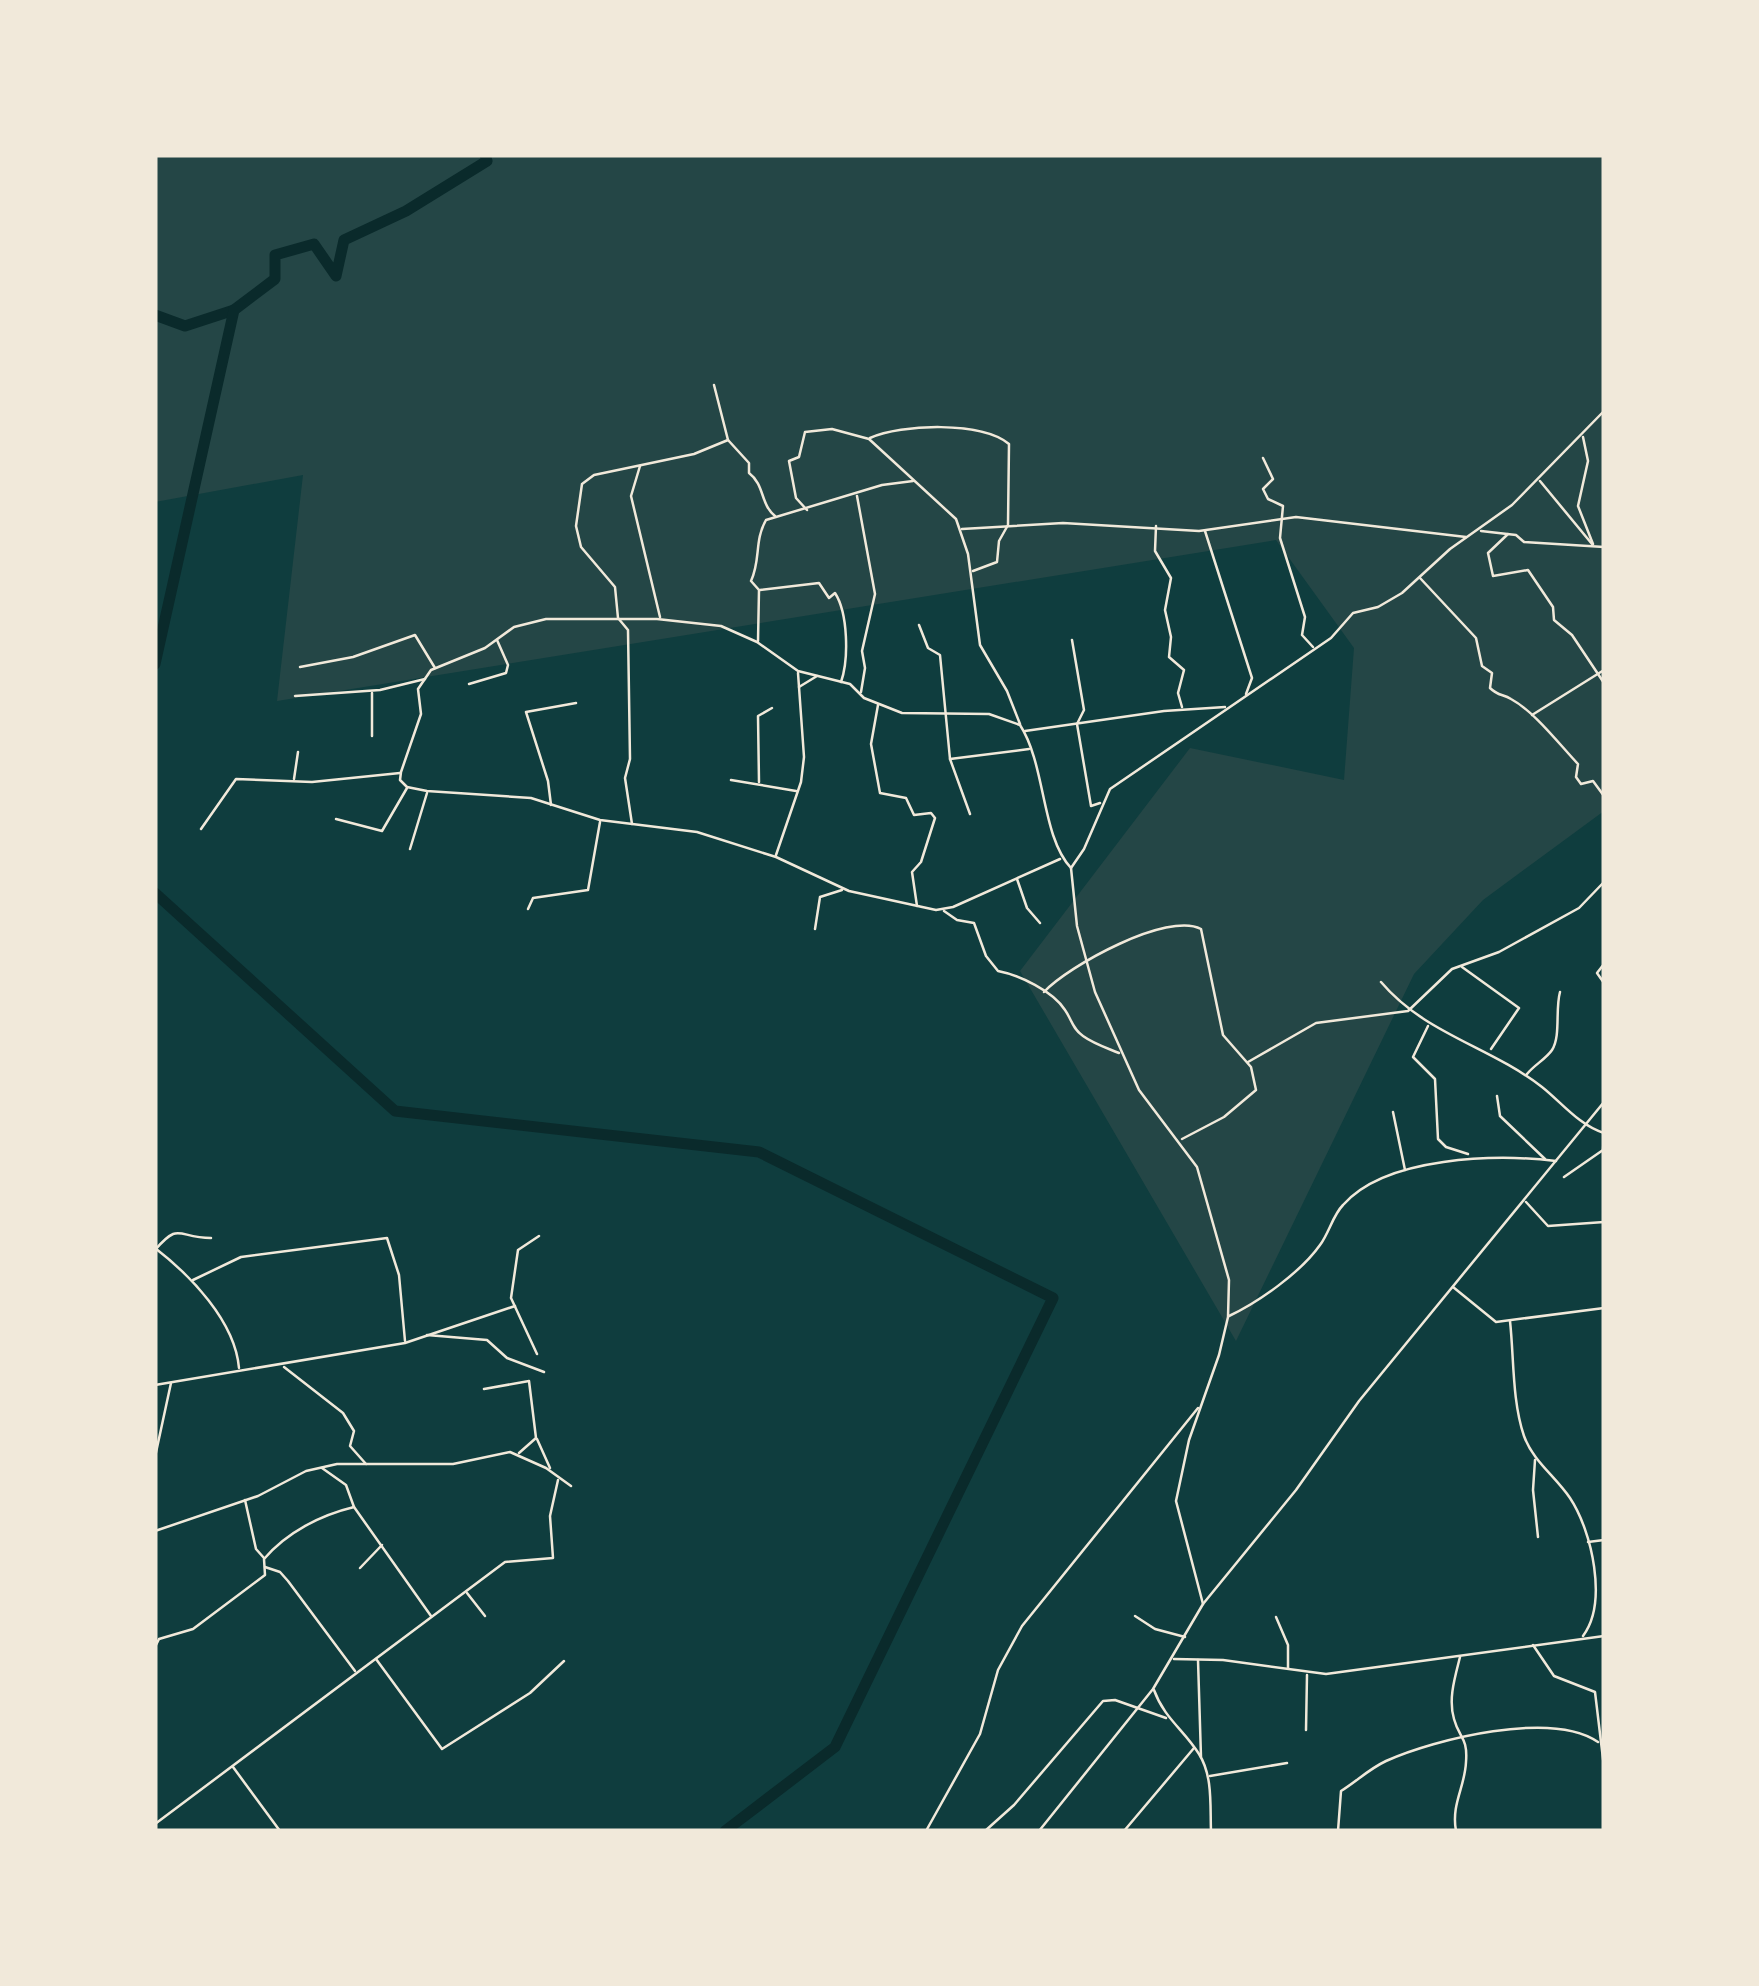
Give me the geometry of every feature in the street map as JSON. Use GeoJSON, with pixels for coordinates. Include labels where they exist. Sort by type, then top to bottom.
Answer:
{"type":"FeatureCollection","features":[{"type":"Feature","properties":{"kind":"street"},"geometry":{"type":"LineString","coordinates":[[714,385],[728,440],[749,463],[749,473],[760,482],[768,511],[756,542],[759,564],[751,580],[759,590],[758,642]]}},
{"type":"Feature","properties":{"kind":"street"},"geometry":{"type":"LineString","coordinates":[[1203,1604],[1176,1501],[1228,1316],[1226,1268],[1197,1167],[1180,1140],[1153,1111],[1119,1052],[1085,959],[1071,868],[1084,848],[1101,802],[1114,785],[1161,757],[1341,630],[1353,612],[1378,607],[1419,577],[1538,479],[1604,412]]}},
{"type":"Feature","properties":{"kind":"street"},"geometry":{"type":"LineString","coordinates":[[869,439],[899,427],[950,428],[1006,441],[1012,458],[1008,525],[999,541],[998,562],[971,572]]}},
{"type":"Feature","properties":{"kind":"street"},"geometry":{"type":"LineString","coordinates":[[807,510],[796,498],[789,462],[800,457],[804,432],[832,429],[869,439],[962,529],[980,645],[1008,691],[1031,748],[1060,859],[1071,868]]}},
{"type":"Feature","properties":{"kind":"street"},"geometry":{"type":"LineString","coordinates":[[1582,434],[1588,461],[1578,506],[1593,545]]}},
{"type":"Feature","properties":{"kind":"street"},"geometry":{"type":"LineString","coordinates":[[632,826],[625,778],[630,759],[628,630],[618,618],[615,588],[583,553],[576,526],[577,511],[586,479],[694,454],[728,440]]}},
{"type":"Feature","properties":{"kind":"street"},"geometry":{"type":"LineString","coordinates":[[1263,458],[1273,479],[1263,490],[1268,498],[1283,506],[1286,518],[1280,538],[1305,617],[1302,636],[1314,648]]}},
{"type":"Feature","properties":{"kind":"street"},"geometry":{"type":"LineString","coordinates":[[640,466],[631,496],[660,619]]}},
{"type":"Feature","properties":{"kind":"street"},"geometry":{"type":"LineString","coordinates":[[1538,479],[1554,492],[1593,545]]}},
{"type":"Feature","properties":{"kind":"street"},"geometry":{"type":"LineString","coordinates":[[766,520],[857,496],[882,485],[913,481]]}},
{"type":"Feature","properties":{"kind":"street"},"geometry":{"type":"LineString","coordinates":[[857,496],[875,594],[862,651],[865,668],[860,694]]}},
{"type":"Feature","properties":{"kind":"street"},"geometry":{"type":"LineString","coordinates":[[768,511],[776,517]]}},
{"type":"Feature","properties":{"kind":"street"},"geometry":{"type":"LineString","coordinates":[[962,529],[1008,525],[1205,530],[1286,518],[1467,537]]}},
{"type":"Feature","properties":{"kind":"street"},"geometry":{"type":"LineString","coordinates":[[1156,526],[1155,552],[1170,578],[1166,610],[1172,637],[1169,657],[1184,670],[1178,693],[1183,709]]}},
{"type":"Feature","properties":{"kind":"street"},"geometry":{"type":"LineString","coordinates":[[1205,530],[1252,678],[1246,696]]}},
{"type":"Feature","properties":{"kind":"street"},"geometry":{"type":"LineString","coordinates":[[1480,530],[1508,534],[1524,542],[1604,547]]}},
{"type":"Feature","properties":{"kind":"street"},"geometry":{"type":"LineString","coordinates":[[1508,534],[1488,553],[1492,576],[1528,570],[1553,607],[1554,620],[1572,634],[1602,671],[1604,683]]}},
{"type":"Feature","properties":{"kind":"street"},"geometry":{"type":"LineString","coordinates":[[1419,577],[1476,638],[1482,666],[1492,673],[1490,688],[1498,696],[1510,698],[1531,716],[1578,764],[1576,777],[1581,784],[1593,781],[1604,796]]}},
{"type":"Feature","properties":{"kind":"street"},"geometry":{"type":"LineString","coordinates":[[759,590],[819,582],[829,598],[835,593],[842,608],[841,682]]}},
{"type":"Feature","properties":{"kind":"street"},"geometry":{"type":"LineString","coordinates":[[849,891],[776,857],[696,832],[600,820],[531,798],[407,787],[400,780],[421,714],[418,690],[435,669],[534,620],[660,619],[721,626],[758,642],[798,671],[841,682],[902,713],[990,714],[1020,726]]}},
{"type":"Feature","properties":{"kind":"street"},"geometry":{"type":"LineString","coordinates":[[920,624],[928,648],[940,655],[950,759],[970,814]]}},
{"type":"Feature","properties":{"kind":"street"},"geometry":{"type":"LineString","coordinates":[[300,667],[353,656],[415,635],[435,669]]}},
{"type":"Feature","properties":{"kind":"street"},"geometry":{"type":"LineString","coordinates":[[469,684],[506,673],[508,665],[496,639]]}},
{"type":"Feature","properties":{"kind":"street"},"geometry":{"type":"LineString","coordinates":[[1072,640],[1084,710],[1077,724],[1091,806],[1101,802]]}},
{"type":"Feature","properties":{"kind":"street"},"geometry":{"type":"LineString","coordinates":[[776,857],[798,792],[804,756],[798,671]]}},
{"type":"Feature","properties":{"kind":"street"},"geometry":{"type":"LineString","coordinates":[[1531,716],[1602,671]]}},
{"type":"Feature","properties":{"kind":"street"},"geometry":{"type":"LineString","coordinates":[[797,688],[808,678],[818,676]]}},
{"type":"Feature","properties":{"kind":"street"},"geometry":{"type":"LineString","coordinates":[[296,696],[372,692],[426,679]]}},
{"type":"Feature","properties":{"kind":"street"},"geometry":{"type":"LineString","coordinates":[[372,692],[372,736]]}},
{"type":"Feature","properties":{"kind":"street"},"geometry":{"type":"LineString","coordinates":[[551,806],[548,780],[526,712],[576,703]]}},
{"type":"Feature","properties":{"kind":"street"},"geometry":{"type":"LineString","coordinates":[[878,704],[871,744],[880,793],[906,798],[914,815],[931,813],[935,818],[921,862],[912,872],[917,906]]}},
{"type":"Feature","properties":{"kind":"street"},"geometry":{"type":"LineString","coordinates":[[759,782],[758,716],[772,708]]}},
{"type":"Feature","properties":{"kind":"street"},"geometry":{"type":"LineString","coordinates":[[1024,732],[1183,709],[1226,708]]}},
{"type":"Feature","properties":{"kind":"street"},"geometry":{"type":"LineString","coordinates":[[950,759],[1031,748]]}},
{"type":"Feature","properties":{"kind":"street"},"geometry":{"type":"LineString","coordinates":[[294,781],[298,752]]}},
{"type":"Feature","properties":{"kind":"street"},"geometry":{"type":"LineString","coordinates":[[201,829],[232,781],[254,777],[294,781],[401,772]]}},
{"type":"Feature","properties":{"kind":"street"},"geometry":{"type":"LineString","coordinates":[[731,780],[798,792]]}},
{"type":"Feature","properties":{"kind":"street"},"geometry":{"type":"LineString","coordinates":[[336,820],[380,832],[407,787]]}},
{"type":"Feature","properties":{"kind":"street"},"geometry":{"type":"LineString","coordinates":[[410,849],[427,791]]}},
{"type":"Feature","properties":{"kind":"street"},"geometry":{"type":"LineString","coordinates":[[528,910],[532,898],[541,894],[588,890],[600,820]]}},
{"type":"Feature","properties":{"kind":"street"},"geometry":{"type":"LineString","coordinates":[[942,910],[1060,859]]}},
{"type":"Feature","properties":{"kind":"street"},"geometry":{"type":"LineString","coordinates":[[1017,878],[1028,908],[1040,923]]}},
{"type":"Feature","properties":{"kind":"street"},"geometry":{"type":"LineString","coordinates":[[1248,1062],[1316,1023],[1408,1011],[1460,966],[1500,952],[1579,908],[1604,882]]}},
{"type":"Feature","properties":{"kind":"street"},"geometry":{"type":"LineString","coordinates":[[814,929],[820,897],[833,890],[942,910],[956,920],[974,924],[986,956],[998,970],[1017,974],[1062,1004],[1072,1026],[1084,1037],[1119,1052]]}},
{"type":"Feature","properties":{"kind":"street"},"geometry":{"type":"LineString","coordinates":[[1044,992],[1085,959],[1174,923],[1197,926],[1205,937],[1223,1035],[1248,1062],[1256,1085],[1252,1098],[1194,1136],[1180,1140]]}},
{"type":"Feature","properties":{"kind":"street"},"geometry":{"type":"LineString","coordinates":[[1604,964],[1598,973],[1604,983]]}},
{"type":"Feature","properties":{"kind":"street"},"geometry":{"type":"LineString","coordinates":[[1460,966],[1519,1008],[1490,1051]]}},
{"type":"Feature","properties":{"kind":"street"},"geometry":{"type":"LineString","coordinates":[[1381,982],[1408,1011],[1428,1025],[1490,1051],[1586,1124],[1604,1133],[1603,1150],[1598,1156],[1570,1169],[1564,1177]]}},
{"type":"Feature","properties":{"kind":"street"},"geometry":{"type":"LineString","coordinates":[[1526,1075],[1551,1052],[1558,1036],[1553,1022],[1560,992]]}},
{"type":"Feature","properties":{"kind":"street"},"geometry":{"type":"LineString","coordinates":[[1428,1025],[1414,1057],[1436,1078],[1438,1139],[1449,1149],[1472,1156],[1556,1161]]}},
{"type":"Feature","properties":{"kind":"street"},"geometry":{"type":"LineString","coordinates":[[1497,1096],[1498,1115],[1546,1160]]}},
{"type":"Feature","properties":{"kind":"street"},"geometry":{"type":"LineString","coordinates":[[1039,1831],[1153,1689],[1187,1638],[1203,1604],[1452,1286],[1604,1102]]}},
{"type":"Feature","properties":{"kind":"street"},"geometry":{"type":"LineString","coordinates":[[1393,1112],[1406,1172]]}},
{"type":"Feature","properties":{"kind":"street"},"geometry":{"type":"LineString","coordinates":[[1228,1316],[1309,1258],[1347,1200],[1406,1172],[1472,1156]]}},
{"type":"Feature","properties":{"kind":"street"},"geometry":{"type":"LineString","coordinates":[[1598,1156],[1604,1159]]}},
{"type":"Feature","properties":{"kind":"street"},"geometry":{"type":"LineString","coordinates":[[1524,1200],[1548,1226],[1604,1222]]}},
{"type":"Feature","properties":{"kind":"street"},"geometry":{"type":"LineString","coordinates":[[211,1238],[176,1230],[165,1236],[156,1249],[193,1280],[230,1336],[238,1369]]}},
{"type":"Feature","properties":{"kind":"street"},"geometry":{"type":"LineString","coordinates":[[537,1354],[511,1298],[518,1250],[540,1236]]}},
{"type":"Feature","properties":{"kind":"street"},"geometry":{"type":"LineString","coordinates":[[193,1280],[241,1257],[387,1238],[399,1275],[405,1342]]}},
{"type":"Feature","properties":{"kind":"street"},"geometry":{"type":"LineString","coordinates":[[1452,1286],[1487,1318],[1510,1320],[1604,1308]]}},
{"type":"Feature","properties":{"kind":"street"},"geometry":{"type":"LineString","coordinates":[[155,1385],[405,1342],[515,1306]]}},
{"type":"Feature","properties":{"kind":"street"},"geometry":{"type":"LineString","coordinates":[[1510,1320],[1522,1426],[1536,1458],[1574,1504],[1596,1567],[1594,1620],[1582,1638]]}},
{"type":"Feature","properties":{"kind":"street"},"geometry":{"type":"LineString","coordinates":[[426,1335],[486,1340],[507,1358],[544,1372]]}},
{"type":"Feature","properties":{"kind":"street"},"geometry":{"type":"LineString","coordinates":[[282,1366],[343,1414],[354,1431],[350,1446],[367,1465]]}},
{"type":"Feature","properties":{"kind":"street"},"geometry":{"type":"LineString","coordinates":[[484,1389],[529,1381],[536,1438],[552,1472],[570,1486]]}},
{"type":"Feature","properties":{"kind":"street"},"geometry":{"type":"LineString","coordinates":[[155,1457],[171,1382]]}},
{"type":"Feature","properties":{"kind":"street"},"geometry":{"type":"LineString","coordinates":[[926,1831],[980,1734],[998,1670],[1022,1626],[1203,1400]]}},
{"type":"Feature","properties":{"kind":"street"},"geometry":{"type":"LineString","coordinates":[[518,1454],[536,1438]]}},
{"type":"Feature","properties":{"kind":"street"},"geometry":{"type":"LineString","coordinates":[[155,1531],[320,1467],[453,1464],[492,1453],[518,1454],[552,1472]]}},
{"type":"Feature","properties":{"kind":"street"},"geometry":{"type":"LineString","coordinates":[[1536,1458],[1533,1490],[1538,1537]]}},
{"type":"Feature","properties":{"kind":"street"},"geometry":{"type":"LineString","coordinates":[[320,1467],[346,1486],[354,1507],[384,1544],[432,1618]]}},
{"type":"Feature","properties":{"kind":"street"},"geometry":{"type":"LineString","coordinates":[[155,1824],[505,1562],[553,1558],[550,1516],[558,1480]]}},
{"type":"Feature","properties":{"kind":"street"},"geometry":{"type":"LineString","coordinates":[[155,1647],[158,1639],[193,1630],[265,1575],[264,1558],[256,1549],[244,1499]]}},
{"type":"Feature","properties":{"kind":"street"},"geometry":{"type":"LineString","coordinates":[[264,1558],[308,1524],[354,1507]]}},
{"type":"Feature","properties":{"kind":"street"},"geometry":{"type":"LineString","coordinates":[[1586,1542],[1604,1540]]}},
{"type":"Feature","properties":{"kind":"street"},"geometry":{"type":"LineString","coordinates":[[360,1568],[384,1544]]}},
{"type":"Feature","properties":{"kind":"street"},"geometry":{"type":"LineString","coordinates":[[265,1567],[280,1572],[288,1581],[356,1673]]}},
{"type":"Feature","properties":{"kind":"street"},"geometry":{"type":"LineString","coordinates":[[466,1592],[484,1616]]}},
{"type":"Feature","properties":{"kind":"street"},"geometry":{"type":"LineString","coordinates":[[1135,1616],[1155,1629],[1187,1638]]}},
{"type":"Feature","properties":{"kind":"street"},"geometry":{"type":"LineString","coordinates":[[1276,1617],[1288,1647],[1288,1670]]}},
{"type":"Feature","properties":{"kind":"street"},"geometry":{"type":"LineString","coordinates":[[1174,1659],[1307,1673],[1460,1657],[1604,1636]]}},
{"type":"Feature","properties":{"kind":"street"},"geometry":{"type":"LineString","coordinates":[[1533,1644],[1554,1676],[1594,1690],[1604,1767]]}},
{"type":"Feature","properties":{"kind":"street"},"geometry":{"type":"LineString","coordinates":[[1456,1831],[1454,1806],[1465,1771],[1466,1737],[1452,1714],[1453,1685],[1460,1657]]}},
{"type":"Feature","properties":{"kind":"street"},"geometry":{"type":"LineString","coordinates":[[375,1658],[442,1748],[530,1694],[564,1661]]}},
{"type":"Feature","properties":{"kind":"street"},"geometry":{"type":"LineString","coordinates":[[1198,1659],[1201,1757]]}},
{"type":"Feature","properties":{"kind":"street"},"geometry":{"type":"LineString","coordinates":[[1306,1730],[1307,1673]]}},
{"type":"Feature","properties":{"kind":"street"},"geometry":{"type":"LineString","coordinates":[[1153,1689],[1166,1718],[1201,1757],[1208,1776],[1211,1831]]}},
{"type":"Feature","properties":{"kind":"street"},"geometry":{"type":"LineString","coordinates":[[986,1831],[1098,1705],[1115,1700],[1166,1718]]}},
{"type":"Feature","properties":{"kind":"street"},"geometry":{"type":"LineString","coordinates":[[1338,1831],[1340,1792],[1355,1778],[1388,1760],[1484,1730],[1570,1731],[1598,1742]]}},
{"type":"Feature","properties":{"kind":"street"},"geometry":{"type":"LineString","coordinates":[[1124,1831],[1194,1748]]}},
{"type":"Feature","properties":{"kind":"street"},"geometry":{"type":"LineString","coordinates":[[1208,1776],[1287,1763]]}},
{"type":"Feature","properties":{"kind":"street"},"geometry":{"type":"LineString","coordinates":[[232,1766],[280,1831]]}},
{"type":"Feature","properties":{"kind":"shaded area"},"geometry":{"type":"Polygon","coordinates":[[[155,155],[1604,155],[1604,811],[1483,900],[1414,974],[1236,1341],[1020,971],[1190,748],[1344,780],[1354,648],[1276,540],[277,701],[303,475],[155,502],[155,155]]]}},
{"type":"Feature","properties":{"kind":"waterway"},"geometry":{"type":"LineString","coordinates":[[155,664],[234,310],[275,279],[275,255],[314,244],[336,276],[344,240],[406,211],[487,161],[485,155]]}},
{"type":"Feature","properties":{"kind":"waterway"},"geometry":{"type":"LineString","coordinates":[[155,315],[185,326],[234,310]]}},
{"type":"Feature","properties":{"kind":"waterway"},"geometry":{"type":"LineString","coordinates":[[155,893],[395,1111],[759,1152],[1053,1298],[835,1747],[725,1831]]}}]}
